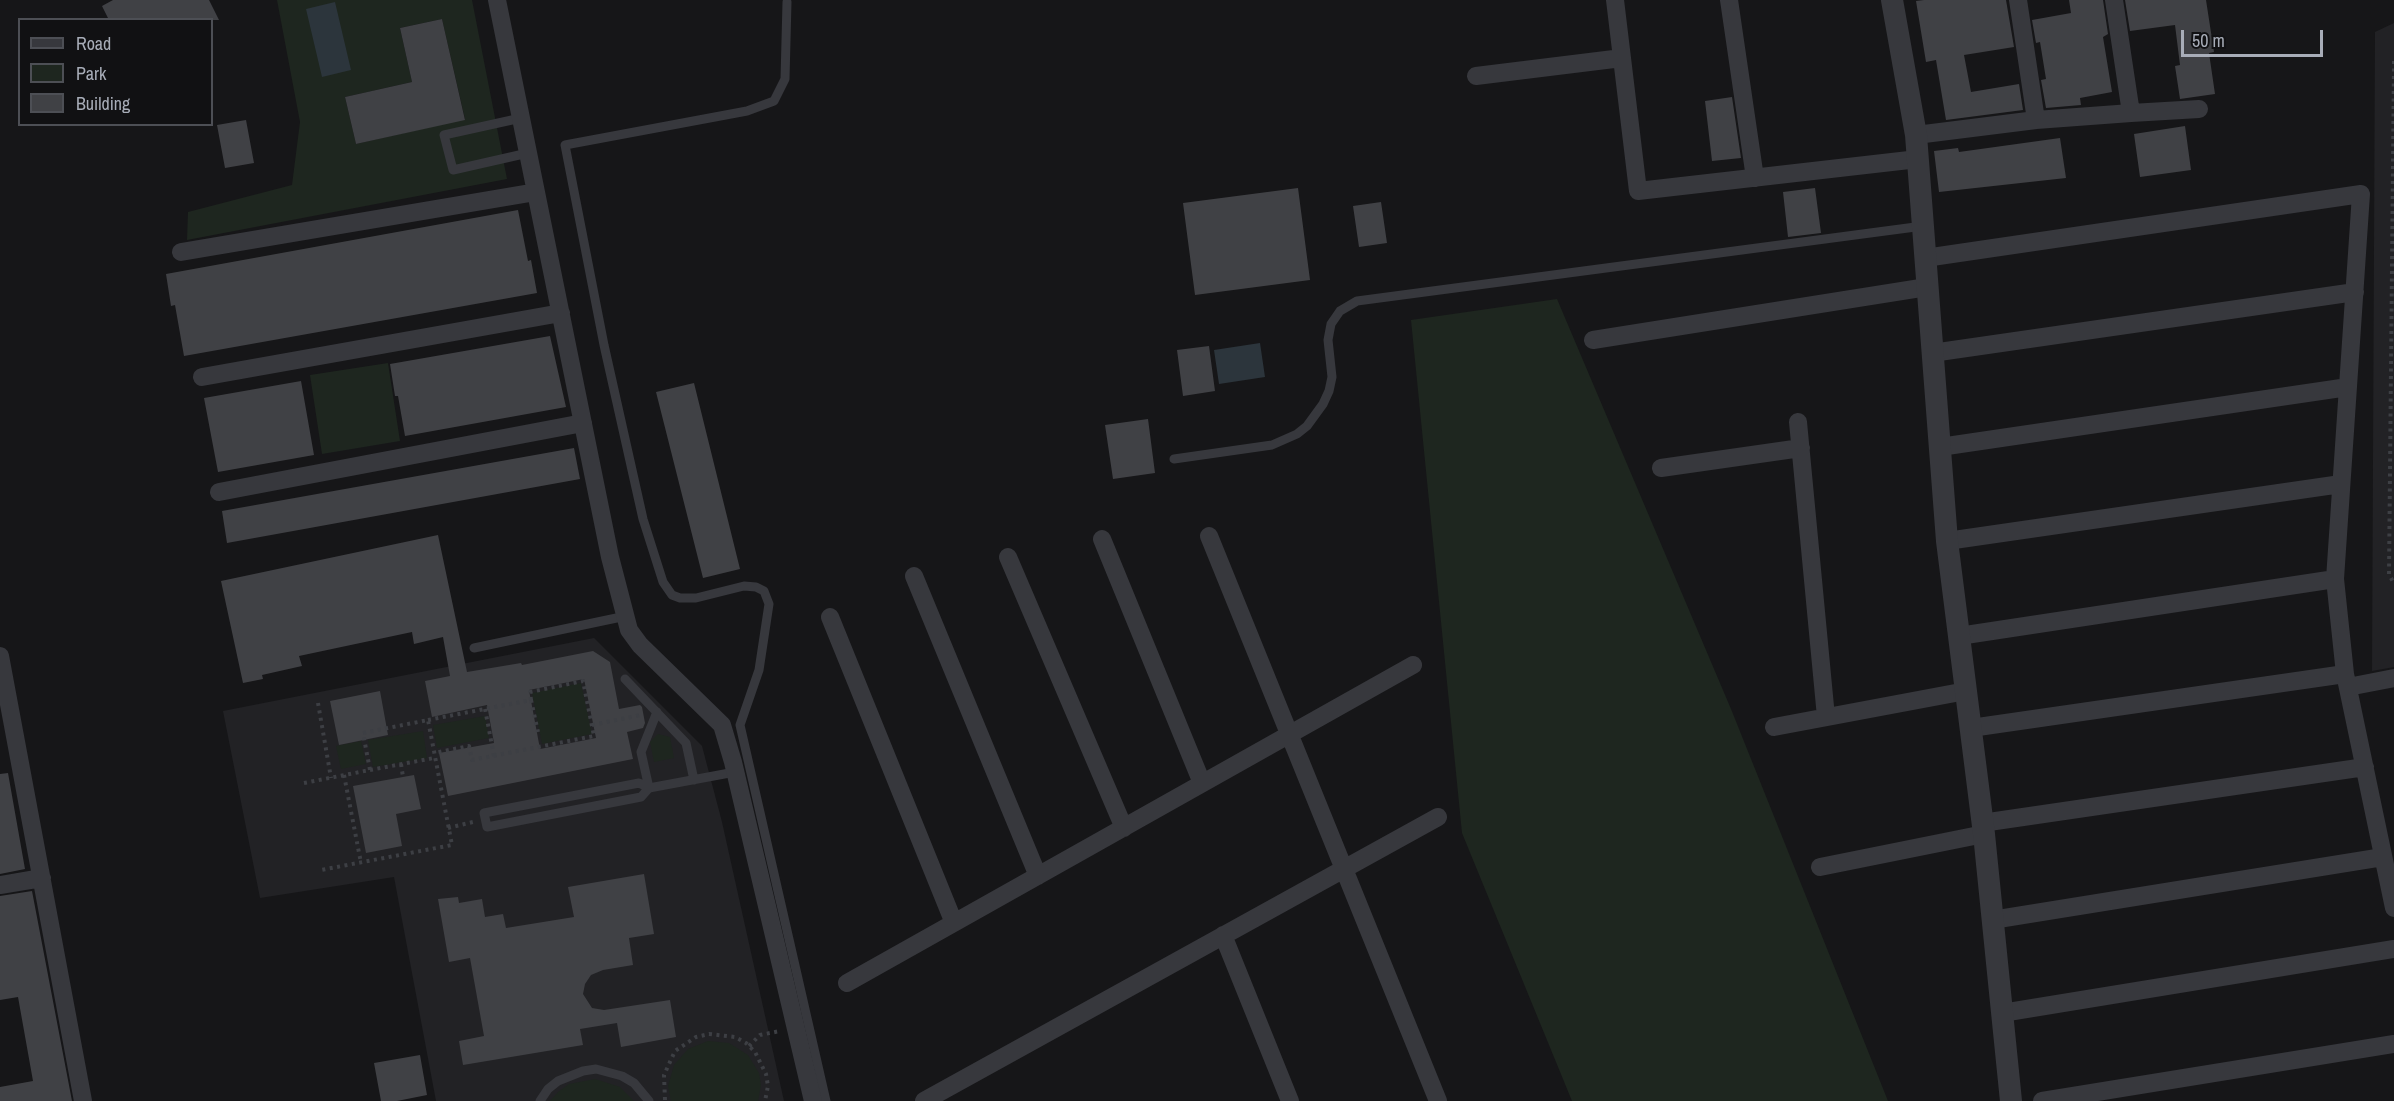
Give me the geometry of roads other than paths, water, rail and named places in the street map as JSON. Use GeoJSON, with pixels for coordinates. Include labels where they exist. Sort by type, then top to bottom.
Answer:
{"type":"FeatureCollection","features":[{"type":"Feature","properties":{"kind":"street"},"geometry":{"type":"LineString","coordinates":[[497,0],[610,557],[629,630],[640,645],[722,725],[813,1101]]}},
{"type":"Feature","properties":{"kind":"street"},"geometry":{"type":"LineString","coordinates":[[1615,0],[1638,191],[1918,159]]}},
{"type":"Feature","properties":{"kind":"street"},"geometry":{"type":"LineString","coordinates":[[1730,0],[1755,178]]}},
{"type":"Feature","properties":{"kind":"street"},"geometry":{"type":"LineString","coordinates":[[1892,0],[1916,135],[1947,541],[1983,829],[2011,1101]]}},
{"type":"Feature","properties":{"kind":"street"},"geometry":{"type":"LineString","coordinates":[[2018,0],[2036,120]]}},
{"type":"Feature","properties":{"kind":"street"},"geometry":{"type":"LineString","coordinates":[[2114,0],[2131,113]]}},
{"type":"Feature","properties":{"kind":"street"},"geometry":{"type":"LineString","coordinates":[[1476,76],[1622,58]]}},
{"type":"Feature","properties":{"kind":"street"},"geometry":{"type":"LineString","coordinates":[[1916,135],[2036,120],[2199,109]]}},
{"type":"Feature","properties":{"kind":"street"},"geometry":{"type":"LineString","coordinates":[[181,252],[536,192]]}},
{"type":"Feature","properties":{"kind":"street"},"geometry":{"type":"LineString","coordinates":[[1925,258],[2361,194],[2335,579],[2347,681],[2394,908]]}},
{"type":"Feature","properties":{"kind":"street"},"geometry":{"type":"LineString","coordinates":[[1593,340],[1927,286]]}},
{"type":"Feature","properties":{"kind":"street"},"geometry":{"type":"LineString","coordinates":[[1932,353],[2355,292]]}},
{"type":"Feature","properties":{"kind":"street"},"geometry":{"type":"LineString","coordinates":[[202,377],[561,313]]}},
{"type":"Feature","properties":{"kind":"street"},"geometry":{"type":"LineString","coordinates":[[1940,447],[2348,387]]}},
{"type":"Feature","properties":{"kind":"street"},"geometry":{"type":"LineString","coordinates":[[1798,422],[1826,717]]}},
{"type":"Feature","properties":{"kind":"street"},"geometry":{"type":"LineString","coordinates":[[219,492],[583,423]]}},
{"type":"Feature","properties":{"kind":"street"},"geometry":{"type":"LineString","coordinates":[[1661,468],[1801,448]]}},
{"type":"Feature","properties":{"kind":"street"},"geometry":{"type":"LineString","coordinates":[[1947,541],[2341,484]]}},
{"type":"Feature","properties":{"kind":"street"},"geometry":{"type":"LineString","coordinates":[[1209,536],[1438,1101]]}},
{"type":"Feature","properties":{"kind":"street"},"geometry":{"type":"LineString","coordinates":[[1102,539],[1202,783]]}},
{"type":"Feature","properties":{"kind":"street"},"geometry":{"type":"LineString","coordinates":[[1008,557],[1124,828]]}},
{"type":"Feature","properties":{"kind":"street"},"geometry":{"type":"LineString","coordinates":[[914,576],[1038,876]]}},
{"type":"Feature","properties":{"kind":"street"},"geometry":{"type":"LineString","coordinates":[[1959,636],[2335,579]]}},
{"type":"Feature","properties":{"kind":"street"},"geometry":{"type":"LineString","coordinates":[[830,617],[954,923]]}},
{"type":"Feature","properties":{"kind":"street"},"geometry":{"type":"LineString","coordinates":[[0,656],[83,1101]]}},
{"type":"Feature","properties":{"kind":"street"},"geometry":{"type":"LineString","coordinates":[[848,983],[1413,664]]}},
{"type":"Feature","properties":{"kind":"street"},"geometry":{"type":"LineString","coordinates":[[1971,728],[2347,681],[2394,678]]}},
{"type":"Feature","properties":{"kind":"street"},"geometry":{"type":"LineString","coordinates":[[1774,727],[1966,691]]}},
{"type":"Feature","properties":{"kind":"street"},"geometry":{"type":"LineString","coordinates":[[1820,867],[1983,829],[2365,767]]}},
{"type":"Feature","properties":{"kind":"street"},"geometry":{"type":"LineString","coordinates":[[924,1101],[1438,817]]}},
{"type":"Feature","properties":{"kind":"street"},"geometry":{"type":"LineString","coordinates":[[1992,920],[2383,857]]}},
{"type":"Feature","properties":{"kind":"street"},"geometry":{"type":"LineString","coordinates":[[0,885],[42,878]]}},
{"type":"Feature","properties":{"kind":"street"},"geometry":{"type":"LineString","coordinates":[[1223,935],[1290,1101]]}},
{"type":"Feature","properties":{"kind":"street"},"geometry":{"type":"LineString","coordinates":[[2002,1013],[2394,948]]}},
{"type":"Feature","properties":{"kind":"street"},"geometry":{"type":"LineString","coordinates":[[2042,1101],[2394,1044]]}},
{"type":"Feature","properties":{"kind":"lane"},"geometry":{"type":"LineString","coordinates":[[787,2],[785,79],[774,101],[747,111],[565,145],[603,345],[643,519],[663,582],[672,595],[680,598],[696,598],[744,586],[756,586],[764,591],[769,604],[759,670],[740,725],[826,1101]]}},
{"type":"Feature","properties":{"kind":"lane"},"geometry":{"type":"LineString","coordinates":[[521,118],[444,135],[453,170],[528,153]]}},
{"type":"Feature","properties":{"kind":"lane"},"geometry":{"type":"LineString","coordinates":[[1174,459],[1272,445],[1297,434],[1307,426],[1320,410],[1329,391],[1332,377],[1328,340],[1331,324],[1340,311],[1357,301],[1923,226]]}},
{"type":"Feature","properties":{"kind":"lane"},"geometry":{"type":"LineString","coordinates":[[474,648],[626,616]]}},
{"type":"Feature","properties":{"kind":"lane"},"geometry":{"type":"LineString","coordinates":[[625,679],[686,743],[694,780]]}},
{"type":"Feature","properties":{"kind":"lane"},"geometry":{"type":"LineString","coordinates":[[649,789],[641,752],[657,712]]}},
{"type":"Feature","properties":{"kind":"lane"},"geometry":{"type":"LineString","coordinates":[[649,789],[639,783],[484,813],[485,820],[487,827],[641,797],[649,789],[735,772]]}},
{"type":"Feature","properties":{"kind":"lane"},"geometry":{"type":"LineString","coordinates":[[540,1101],[548,1089],[558,1081],[576,1072],[596,1069],[622,1076],[634,1083],[649,1101]]}}]}
